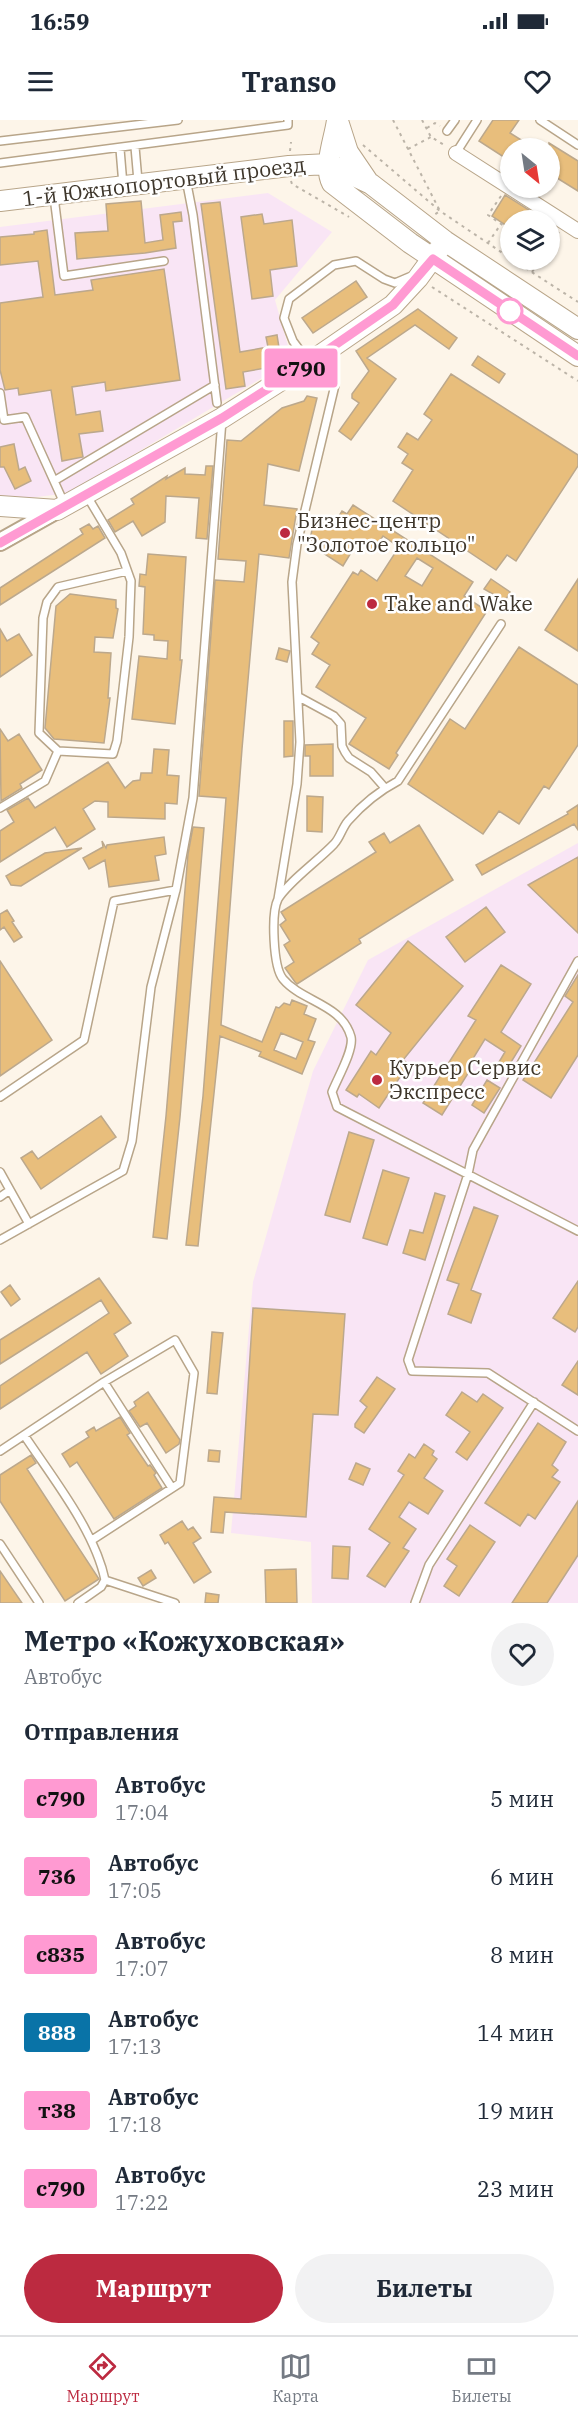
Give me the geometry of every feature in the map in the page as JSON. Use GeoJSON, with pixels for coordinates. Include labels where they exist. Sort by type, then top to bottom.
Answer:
{"type":"FeatureCollection","features":[{"type":"Feature","properties":{"kind":"main road"},"geometry":{"type":"LineString","coordinates":[[338,120],[329,164],[329,177],[332,183],[433,259],[578,356]]}},
{"type":"Feature","properties":{"kind":"main road"},"geometry":{"type":"LineString","coordinates":[[338,120],[348,152],[371,184]]}},
{"type":"Feature","properties":{"kind":"main road"},"geometry":{"type":"LineString","coordinates":[[329,164],[371,184],[445,241],[578,329]]}},
{"type":"Feature","properties":{"kind":"main road","name":"1-й Южнопортовый проезд"},"geometry":{"type":"LineString","coordinates":[[0,201],[186,178],[329,164]]}},
{"type":"Feature","properties":{"kind":"main road"},"geometry":{"type":"LineString","coordinates":[[0,506],[61,507],[86,494],[219,410],[314,359],[393,305],[433,259],[445,241]]}},
{"type":"Feature","properties":{"kind":"street"},"geometry":{"type":"LineString","coordinates":[[456,153],[500,181]]}},
{"type":"Feature","properties":{"kind":"street"},"geometry":{"type":"LineString","coordinates":[[526,198],[578,231]]}},
{"type":"Feature","properties":{"kind":"street"},"geometry":{"type":"LineString","coordinates":[[0,542],[61,507]]}},
{"type":"Feature","properties":{"kind":"lane"},"geometry":{"type":"LineString","coordinates":[[0,141],[178,120]]}},
{"type":"Feature","properties":{"kind":"lane"},"geometry":{"type":"LineString","coordinates":[[0,163],[288,126],[288,120]]}},
{"type":"Feature","properties":{"kind":"lane"},"geometry":{"type":"LineString","coordinates":[[447,131],[455,120]]}},
{"type":"Feature","properties":{"kind":"lane"},"geometry":{"type":"LineString","coordinates":[[456,153],[477,120]]}},
{"type":"Feature","properties":{"kind":"lane"},"geometry":{"type":"LineString","coordinates":[[540,120],[578,145]]}},
{"type":"Feature","properties":{"kind":"lane"},"geometry":{"type":"LineString","coordinates":[[131,185],[135,147]]}},
{"type":"Feature","properties":{"kind":"lane"},"geometry":{"type":"LineString","coordinates":[[120,149],[131,185]]}},
{"type":"Feature","properties":{"kind":"lane"},"geometry":{"type":"LineString","coordinates":[[0,1240],[123,1170],[132,1141],[151,987],[176,890],[193,798],[219,410],[186,178]]}},
{"type":"Feature","properties":{"kind":"lane"},"geometry":{"type":"LineString","coordinates":[[54,194],[64,276],[164,261]]}},
{"type":"Feature","properties":{"kind":"lane"},"geometry":{"type":"LineString","coordinates":[[433,259],[414,274],[395,283],[384,279],[356,261],[334,265],[289,299],[284,318],[293,340],[332,375],[335,385],[297,544],[292,582],[300,742],[297,784],[274,923],[276,969],[290,986],[322,1003],[344,1023],[351,1036],[352,1045],[332,1092],[337,1107],[578,1231]]}},
{"type":"Feature","properties":{"kind":"lane"},"geometry":{"type":"LineString","coordinates":[[54,481],[215,385]]}},
{"type":"Feature","properties":{"kind":"lane"},"geometry":{"type":"LineString","coordinates":[[0,393],[4,420],[25,417],[54,481],[61,507]]}},
{"type":"Feature","properties":{"kind":"lane"},"geometry":{"type":"LineString","coordinates":[[86,494],[121,553],[131,581],[129,638],[117,741],[113,754],[58,751],[39,733],[40,672],[47,602],[58,587],[127,571]]}},
{"type":"Feature","properties":{"kind":"lane"},"geometry":{"type":"LineString","coordinates":[[278,900],[303,872],[335,843],[353,817],[385,788],[398,781],[501,624]]}},
{"type":"Feature","properties":{"kind":"lane"},"geometry":{"type":"LineString","coordinates":[[299,697],[334,716],[341,724],[342,746],[349,758],[371,772],[385,788]]}},
{"type":"Feature","properties":{"kind":"lane"},"geometry":{"type":"LineString","coordinates":[[0,808],[45,781],[58,751]]}},
{"type":"Feature","properties":{"kind":"lane"},"geometry":{"type":"LineString","coordinates":[[0,1097],[84,1040],[114,901],[176,890]]}},
{"type":"Feature","properties":{"kind":"lane"},"geometry":{"type":"LineString","coordinates":[[578,961],[473,1150],[468,1174],[408,1360],[412,1371],[488,1373],[578,1430]]}},
{"type":"Feature","properties":{"kind":"lane"},"geometry":{"type":"LineString","coordinates":[[0,1172],[29,1224]]}},
{"type":"Feature","properties":{"kind":"lane"},"geometry":{"type":"LineString","coordinates":[[0,1197],[10,1191]]}},
{"type":"Feature","properties":{"kind":"lane"},"geometry":{"type":"LineString","coordinates":[[0,1451],[104,1382],[175,1340],[194,1372],[180,1483],[92,1540]]}},
{"type":"Feature","properties":{"kind":"lane"},"geometry":{"type":"LineString","coordinates":[[104,1382],[172,1488]]}},
{"type":"Feature","properties":{"kind":"lane"},"geometry":{"type":"LineString","coordinates":[[415,1603],[429,1564],[534,1402]]}},
{"type":"Feature","properties":{"kind":"lane"},"geometry":{"type":"LineString","coordinates":[[24,1435],[92,1540],[105,1580],[101,1587],[78,1603]]}},
{"type":"Feature","properties":{"kind":"lane"},"geometry":{"type":"LineString","coordinates":[[0,1544],[39,1603]]}},
{"type":"Feature","properties":{"kind":"lane"},"geometry":{"type":"LineString","coordinates":[[105,1580],[175,1603]]}},
{"type":"Feature","properties":{"kind":"path"},"geometry":{"type":"LineString","coordinates":[[393,120],[440,211]]}},
{"type":"Feature","properties":{"kind":"path"},"geometry":{"type":"LineString","coordinates":[[422,120],[431,137],[456,153]]}},
{"type":"Feature","properties":{"kind":"path"},"geometry":{"type":"LineString","coordinates":[[427,129],[435,123],[447,131]]}},
{"type":"Feature","properties":{"kind":"path"},"geometry":{"type":"LineString","coordinates":[[408,149],[431,137]]}},
{"type":"Feature","properties":{"kind":"path"},"geometry":{"type":"LineString","coordinates":[[363,145],[440,211],[500,251]]}},
{"type":"Feature","properties":{"kind":"path"},"geometry":{"type":"LineString","coordinates":[[500,197],[488,215],[500,223]]}},
{"type":"Feature","properties":{"kind":"path"},"geometry":{"type":"LineString","coordinates":[[560,230],[565,223]]}},
{"type":"Feature","properties":{"kind":"path"},"geometry":{"type":"LineString","coordinates":[[488,243],[500,225]]}},
{"type":"Feature","properties":{"kind":"path"},"geometry":{"type":"LineString","coordinates":[[529,270],[578,302]]}},
{"type":"Feature","properties":{"kind":"shaded area"},"geometry":{"type":"Polygon","coordinates":[[[268,193],[332,232],[275,300],[292,360],[69,493],[4,501],[0,497],[0,227],[268,193]]]}},
{"type":"Feature","properties":{"kind":"shaded area"},"geometry":{"type":"Polygon","coordinates":[[[578,843],[578,1603],[312,1603],[311,1542],[231,1533],[253,1282],[313,1071],[368,960],[578,843]]]}},
{"type":"Feature","properties":{"kind":"building"},"geometry":{"type":"Polygon","coordinates":[[[493,120],[519,120],[510,133],[518,138],[500,138],[500,155],[479,141],[493,120]]]}},
{"type":"Feature","properties":{"kind":"building"},"geometry":{"type":"Polygon","coordinates":[[[560,150],[578,161],[578,191],[560,180],[560,150]]]}},
{"type":"Feature","properties":{"kind":"building"},"geometry":{"type":"Polygon","coordinates":[[[503,198],[510,198],[529,210],[500,210],[500,221],[492,216],[503,198]]]}},
{"type":"Feature","properties":{"kind":"building"},"geometry":{"type":"Polygon","coordinates":[[[141,201],[145,243],[163,240],[160,215],[181,212],[182,221],[173,222],[176,248],[77,259],[75,233],[108,231],[106,204],[141,201]]]}},
{"type":"Feature","properties":{"kind":"building"},"geometry":{"type":"Polygon","coordinates":[[[220,202],[240,352],[268,347],[266,337],[277,335],[280,354],[264,358],[266,368],[243,372],[245,386],[226,389],[201,204],[220,202]]]}},
{"type":"Feature","properties":{"kind":"building"},"geometry":{"type":"Polygon","coordinates":[[[262,214],[264,224],[292,220],[297,266],[270,270],[273,296],[252,299],[241,217],[262,214]]]}},
{"type":"Feature","properties":{"kind":"building"},"geometry":{"type":"Polygon","coordinates":[[[47,230],[55,295],[93,290],[91,280],[164,269],[180,380],[106,391],[105,382],[72,387],[76,415],[100,411],[103,431],[79,434],[83,457],[62,461],[51,390],[19,395],[18,388],[5,390],[0,370],[0,303],[43,297],[38,261],[0,265],[0,237],[34,234],[34,232],[47,230]]]}},
{"type":"Feature","properties":{"kind":"building"},"geometry":{"type":"Polygon","coordinates":[[[356,281],[367,297],[313,333],[302,318],[356,281]]]}},
{"type":"Feature","properties":{"kind":"building"},"geometry":{"type":"Polygon","coordinates":[[[418,309],[457,338],[449,349],[415,325],[367,358],[396,379],[351,440],[339,431],[359,403],[352,398],[352,394],[369,371],[356,351],[418,309]]]}},
{"type":"Feature","properties":{"kind":"building"},"geometry":{"type":"Polygon","coordinates":[[[478,356],[505,374],[499,383],[472,365],[478,356]]]}},
{"type":"Feature","properties":{"kind":"building"},"geometry":{"type":"Polygon","coordinates":[[[451,374],[578,455],[578,466],[516,561],[507,555],[496,570],[393,501],[413,470],[402,463],[408,454],[398,447],[407,433],[418,440],[432,420],[424,414],[451,374]]]}},
{"type":"Feature","properties":{"kind":"building"},"geometry":{"type":"Polygon","coordinates":[[[307,396],[317,398],[299,471],[268,464],[264,505],[297,509],[289,558],[259,554],[221,1025],[262,1042],[276,1007],[279,1008],[284,1003],[290,1005],[292,1000],[307,1006],[304,1014],[316,1019],[308,1040],[315,1042],[302,1074],[259,1056],[261,1052],[220,1036],[198,1246],[186,1245],[203,1096],[226,798],[199,796],[215,580],[244,582],[246,561],[218,559],[227,440],[241,441],[282,408],[304,401],[307,396]],[[281,1033],[274,1050],[296,1059],[303,1042],[281,1033]]]}},
{"type":"Feature","properties":{"kind":"building"},"geometry":{"type":"Polygon","coordinates":[[[14,444],[19,470],[25,467],[31,481],[15,489],[4,467],[0,467],[0,447],[14,444]]]}},
{"type":"Feature","properties":{"kind":"building"},"geometry":{"type":"Polygon","coordinates":[[[206,466],[213,466],[207,539],[196,538],[199,498],[166,496],[165,522],[142,536],[133,521],[115,532],[108,520],[134,504],[131,499],[167,476],[166,479],[185,468],[185,474],[205,475],[206,466]]]}},
{"type":"Feature","properties":{"kind":"building"},"geometry":{"type":"Polygon","coordinates":[[[353,505],[473,582],[464,596],[487,611],[396,753],[398,755],[389,769],[349,744],[366,718],[316,687],[330,665],[312,654],[319,643],[311,637],[353,572],[358,575],[361,570],[377,581],[399,547],[383,536],[373,551],[358,541],[343,566],[320,551],[325,543],[310,540],[314,519],[334,524],[342,511],[347,514],[353,505]],[[417,558],[405,576],[422,586],[433,568],[417,558]]]}},
{"type":"Feature","properties":{"kind":"building"},"geometry":{"type":"Polygon","coordinates":[[[89,524],[93,529],[98,526],[105,538],[0,605],[0,588],[83,534],[80,529],[89,524]]]}},
{"type":"Feature","properties":{"kind":"building"},"geometry":{"type":"Polygon","coordinates":[[[148,554],[186,557],[180,660],[182,660],[175,724],[132,719],[139,656],[167,659],[168,641],[154,640],[154,635],[143,634],[145,587],[139,586],[140,574],[146,575],[148,554]]]}},
{"type":"Feature","properties":{"kind":"building"},"geometry":{"type":"Polygon","coordinates":[[[491,579],[510,592],[505,601],[484,589],[491,579]]]}},
{"type":"Feature","properties":{"kind":"building"},"geometry":{"type":"Polygon","coordinates":[[[578,579],[578,651],[545,630],[578,579]]]}},
{"type":"Feature","properties":{"kind":"building"},"geometry":{"type":"Polygon","coordinates":[[[70,594],[116,600],[118,609],[113,638],[95,637],[94,652],[111,653],[108,698],[110,698],[104,743],[54,739],[45,728],[56,606],[70,594]]]}},
{"type":"Feature","properties":{"kind":"building"},"geometry":{"type":"Polygon","coordinates":[[[0,629],[7,641],[19,634],[32,655],[0,677],[0,629]]]}},
{"type":"Feature","properties":{"kind":"building"},"geometry":{"type":"Polygon","coordinates":[[[519,647],[578,685],[578,745],[549,789],[544,786],[519,824],[499,811],[483,834],[408,784],[450,719],[465,729],[519,647]]]}},
{"type":"Feature","properties":{"kind":"building"},"geometry":{"type":"Polygon","coordinates":[[[279,648],[290,651],[287,662],[276,659],[279,648]]]}},
{"type":"Feature","properties":{"kind":"building"},"geometry":{"type":"Polygon","coordinates":[[[284,721],[293,721],[293,756],[284,757],[284,721]]]}},
{"type":"Feature","properties":{"kind":"building"},"geometry":{"type":"Polygon","coordinates":[[[0,729],[8,741],[19,734],[42,770],[20,784],[22,788],[1,801],[0,729]]]}},
{"type":"Feature","properties":{"kind":"building"},"geometry":{"type":"Polygon","coordinates":[[[333,744],[333,776],[310,776],[310,756],[305,756],[305,745],[333,744]]]}},
{"type":"Feature","properties":{"kind":"building"},"geometry":{"type":"Polygon","coordinates":[[[154,749],[169,750],[167,775],[179,776],[177,804],[165,803],[165,819],[108,817],[108,802],[95,801],[83,809],[95,829],[67,847],[55,827],[0,862],[0,831],[14,822],[7,810],[28,798],[35,808],[108,762],[125,788],[133,781],[140,780],[141,773],[152,773],[154,749]]]}},
{"type":"Feature","properties":{"kind":"building"},"geometry":{"type":"Polygon","coordinates":[[[307,796],[323,797],[322,832],[307,831],[307,796]]]}},
{"type":"Feature","properties":{"kind":"building"},"geometry":{"type":"Polygon","coordinates":[[[578,805],[578,830],[574,824],[482,875],[476,865],[568,814],[567,812],[578,805]]]}},
{"type":"Feature","properties":{"kind":"building"},"geometry":{"type":"Polygon","coordinates":[[[419,825],[453,880],[359,939],[361,943],[297,984],[285,968],[294,962],[284,945],[290,941],[280,925],[286,920],[281,912],[376,852],[369,842],[384,833],[390,843],[419,825]]]}},
{"type":"Feature","properties":{"kind":"building"},"geometry":{"type":"Polygon","coordinates":[[[193,827],[204,828],[180,1117],[167,1239],[153,1237],[166,1116],[188,854],[193,827]]]}},
{"type":"Feature","properties":{"kind":"building"},"geometry":{"type":"Polygon","coordinates":[[[164,837],[166,854],[155,856],[159,880],[109,887],[105,860],[89,869],[83,858],[103,847],[102,841],[106,848],[107,845],[164,837]]]}},
{"type":"Feature","properties":{"kind":"building"},"geometry":{"type":"Polygon","coordinates":[[[82,848],[21,886],[11,885],[6,876],[45,853],[82,848]]]}},
{"type":"Feature","properties":{"kind":"building"},"geometry":{"type":"Polygon","coordinates":[[[578,857],[578,933],[528,885],[578,857]]]}},
{"type":"Feature","properties":{"kind":"building"},"geometry":{"type":"Polygon","coordinates":[[[486,907],[505,932],[465,962],[446,937],[486,907]]]}},
{"type":"Feature","properties":{"kind":"building"},"geometry":{"type":"Polygon","coordinates":[[[7,910],[22,937],[14,942],[4,927],[0,930],[0,914],[7,910]]]}},
{"type":"Feature","properties":{"kind":"building"},"geometry":{"type":"Polygon","coordinates":[[[408,941],[463,986],[403,1060],[409,1064],[379,1108],[359,1094],[357,1097],[346,1090],[371,1051],[376,1055],[391,1033],[356,1005],[408,941]]]}},
{"type":"Feature","properties":{"kind":"building"},"geometry":{"type":"Polygon","coordinates":[[[0,961],[52,1040],[0,1076],[0,961]]]}},
{"type":"Feature","properties":{"kind":"building"},"geometry":{"type":"Polygon","coordinates":[[[501,965],[531,984],[501,1032],[521,1046],[508,1067],[499,1062],[505,1052],[485,1039],[469,1065],[472,1067],[442,1115],[423,1103],[476,1020],[468,1016],[501,965]]]}},
{"type":"Feature","properties":{"kind":"building"},"geometry":{"type":"Polygon","coordinates":[[[578,975],[578,1055],[551,1098],[523,1080],[573,1002],[565,996],[578,975]]]}},
{"type":"Feature","properties":{"kind":"building"},"geometry":{"type":"Polygon","coordinates":[[[487,1080],[500,1088],[484,1113],[472,1105],[487,1080]]]}},
{"type":"Feature","properties":{"kind":"building"},"geometry":{"type":"Polygon","coordinates":[[[101,1116],[116,1137],[41,1189],[21,1158],[32,1151],[38,1159],[101,1116]]]}},
{"type":"Feature","properties":{"kind":"building"},"geometry":{"type":"Polygon","coordinates":[[[349,1132],[374,1140],[350,1222],[325,1215],[349,1132]]]}},
{"type":"Feature","properties":{"kind":"building"},"geometry":{"type":"Polygon","coordinates":[[[383,1170],[409,1178],[387,1245],[363,1238],[383,1170]]]}},
{"type":"Feature","properties":{"kind":"building"},"geometry":{"type":"Polygon","coordinates":[[[435,1193],[445,1196],[425,1260],[403,1253],[410,1230],[423,1233],[435,1193]]]}},
{"type":"Feature","properties":{"kind":"building"},"geometry":{"type":"Polygon","coordinates":[[[474,1207],[498,1216],[471,1290],[481,1294],[471,1323],[448,1314],[459,1284],[447,1280],[474,1207]]]}},
{"type":"Feature","properties":{"kind":"building"},"geometry":{"type":"Polygon","coordinates":[[[99,1278],[131,1323],[114,1334],[128,1356],[101,1374],[87,1352],[0,1409],[0,1386],[109,1313],[101,1300],[0,1364],[0,1340],[99,1278]]]}},
{"type":"Feature","properties":{"kind":"building"},"geometry":{"type":"Polygon","coordinates":[[[578,1281],[578,1327],[575,1332],[553,1318],[578,1281]]]}},
{"type":"Feature","properties":{"kind":"building"},"geometry":{"type":"Polygon","coordinates":[[[10,1285],[20,1299],[11,1306],[1,1292],[10,1285]]]}},
{"type":"Feature","properties":{"kind":"building"},"geometry":{"type":"Polygon","coordinates":[[[253,1308],[345,1314],[338,1415],[313,1414],[306,1517],[225,1512],[223,1533],[211,1532],[214,1497],[241,1499],[253,1308]]]}},
{"type":"Feature","properties":{"kind":"building"},"geometry":{"type":"Polygon","coordinates":[[[212,1332],[223,1333],[217,1394],[207,1393],[212,1332]]]}},
{"type":"Feature","properties":{"kind":"building"},"geometry":{"type":"Polygon","coordinates":[[[578,1361],[578,1395],[562,1385],[578,1361]]]}},
{"type":"Feature","properties":{"kind":"building"},"geometry":{"type":"Polygon","coordinates":[[[377,1377],[395,1389],[364,1433],[355,1427],[367,1407],[360,1401],[377,1377]]]}},
{"type":"Feature","properties":{"kind":"building"},"geometry":{"type":"Polygon","coordinates":[[[148,1392],[180,1440],[179,1444],[166,1453],[147,1423],[140,1427],[129,1411],[136,1406],[134,1402],[148,1392]]]}},
{"type":"Feature","properties":{"kind":"building"},"geometry":{"type":"Polygon","coordinates":[[[462,1392],[477,1402],[483,1394],[503,1408],[467,1460],[456,1452],[470,1432],[446,1415],[462,1392]]]}},
{"type":"Feature","properties":{"kind":"building"},"geometry":{"type":"Polygon","coordinates":[[[120,1417],[130,1433],[127,1435],[148,1466],[150,1465],[156,1473],[154,1475],[162,1488],[114,1519],[77,1462],[70,1467],[62,1454],[89,1437],[86,1432],[94,1427],[96,1431],[120,1417]]]}},
{"type":"Feature","properties":{"kind":"building"},"geometry":{"type":"Polygon","coordinates":[[[538,1423],[566,1442],[552,1465],[558,1470],[552,1477],[560,1482],[535,1519],[528,1514],[520,1526],[485,1503],[538,1423]]]}},
{"type":"Feature","properties":{"kind":"building"},"geometry":{"type":"Polygon","coordinates":[[[424,1444],[434,1451],[432,1455],[437,1459],[424,1478],[443,1491],[428,1514],[409,1502],[399,1517],[416,1529],[403,1548],[409,1551],[385,1587],[367,1576],[390,1543],[369,1529],[404,1475],[398,1471],[409,1454],[415,1458],[424,1444]]]}},
{"type":"Feature","properties":{"kind":"building"},"geometry":{"type":"Polygon","coordinates":[[[209,1450],[220,1451],[219,1462],[208,1461],[209,1450]]]}},
{"type":"Feature","properties":{"kind":"building"},"geometry":{"type":"Polygon","coordinates":[[[31,1455],[36,1463],[27,1469],[99,1579],[65,1601],[0,1501],[0,1475],[31,1455]]]}},
{"type":"Feature","properties":{"kind":"building"},"geometry":{"type":"Polygon","coordinates":[[[356,1463],[370,1469],[363,1485],[349,1479],[356,1463]]]}},
{"type":"Feature","properties":{"kind":"building"},"geometry":{"type":"Polygon","coordinates":[[[578,1501],[578,1555],[547,1603],[512,1603],[578,1501]]]}},
{"type":"Feature","properties":{"kind":"building"},"geometry":{"type":"Polygon","coordinates":[[[182,1521],[188,1530],[193,1527],[201,1538],[193,1543],[211,1572],[194,1583],[168,1542],[165,1544],[160,1535],[182,1521]]]}},
{"type":"Feature","properties":{"kind":"building"},"geometry":{"type":"Polygon","coordinates":[[[470,1525],[495,1542],[459,1596],[444,1586],[457,1566],[447,1559],[470,1525]]]}},
{"type":"Feature","properties":{"kind":"building"},"geometry":{"type":"Polygon","coordinates":[[[333,1546],[350,1547],[348,1579],[332,1578],[333,1546]]]}},
{"type":"Feature","properties":{"kind":"building"},"geometry":{"type":"Polygon","coordinates":[[[296,1569],[297,1603],[266,1603],[265,1570],[296,1569]]]}},
{"type":"Feature","properties":{"kind":"building"},"geometry":{"type":"Polygon","coordinates":[[[151,1570],[156,1578],[143,1586],[138,1578],[151,1570]]]}},
{"type":"Feature","properties":{"kind":"building"},"geometry":{"type":"Polygon","coordinates":[[[0,1571],[22,1603],[0,1603],[0,1571]]]}},
{"type":"Feature","properties":{"kind":"building"},"geometry":{"type":"Polygon","coordinates":[[[206,1593],[219,1595],[218,1603],[205,1603],[206,1593]]]}},
{"type":"Feature","properties":{"kind":"bus line","name":"с790"},"geometry":{"type":"LineString","coordinates":[[0,543],[222,418],[319,356],[393,305],[433,259],[578,356]]}},
{"type":"Feature","properties":{"kind":"place","name":"Бизнес-центр \"Золотое кольцо\""},"geometry":{"type":"Point","coordinates":[285,533]}},
{"type":"Feature","properties":{"kind":"place","name":"Take and Wake"},"geometry":{"type":"Point","coordinates":[372,604]}},
{"type":"Feature","properties":{"kind":"place","name":"Курьер Сервис Экспресс"},"geometry":{"type":"Point","coordinates":[377,1080]}}]}
